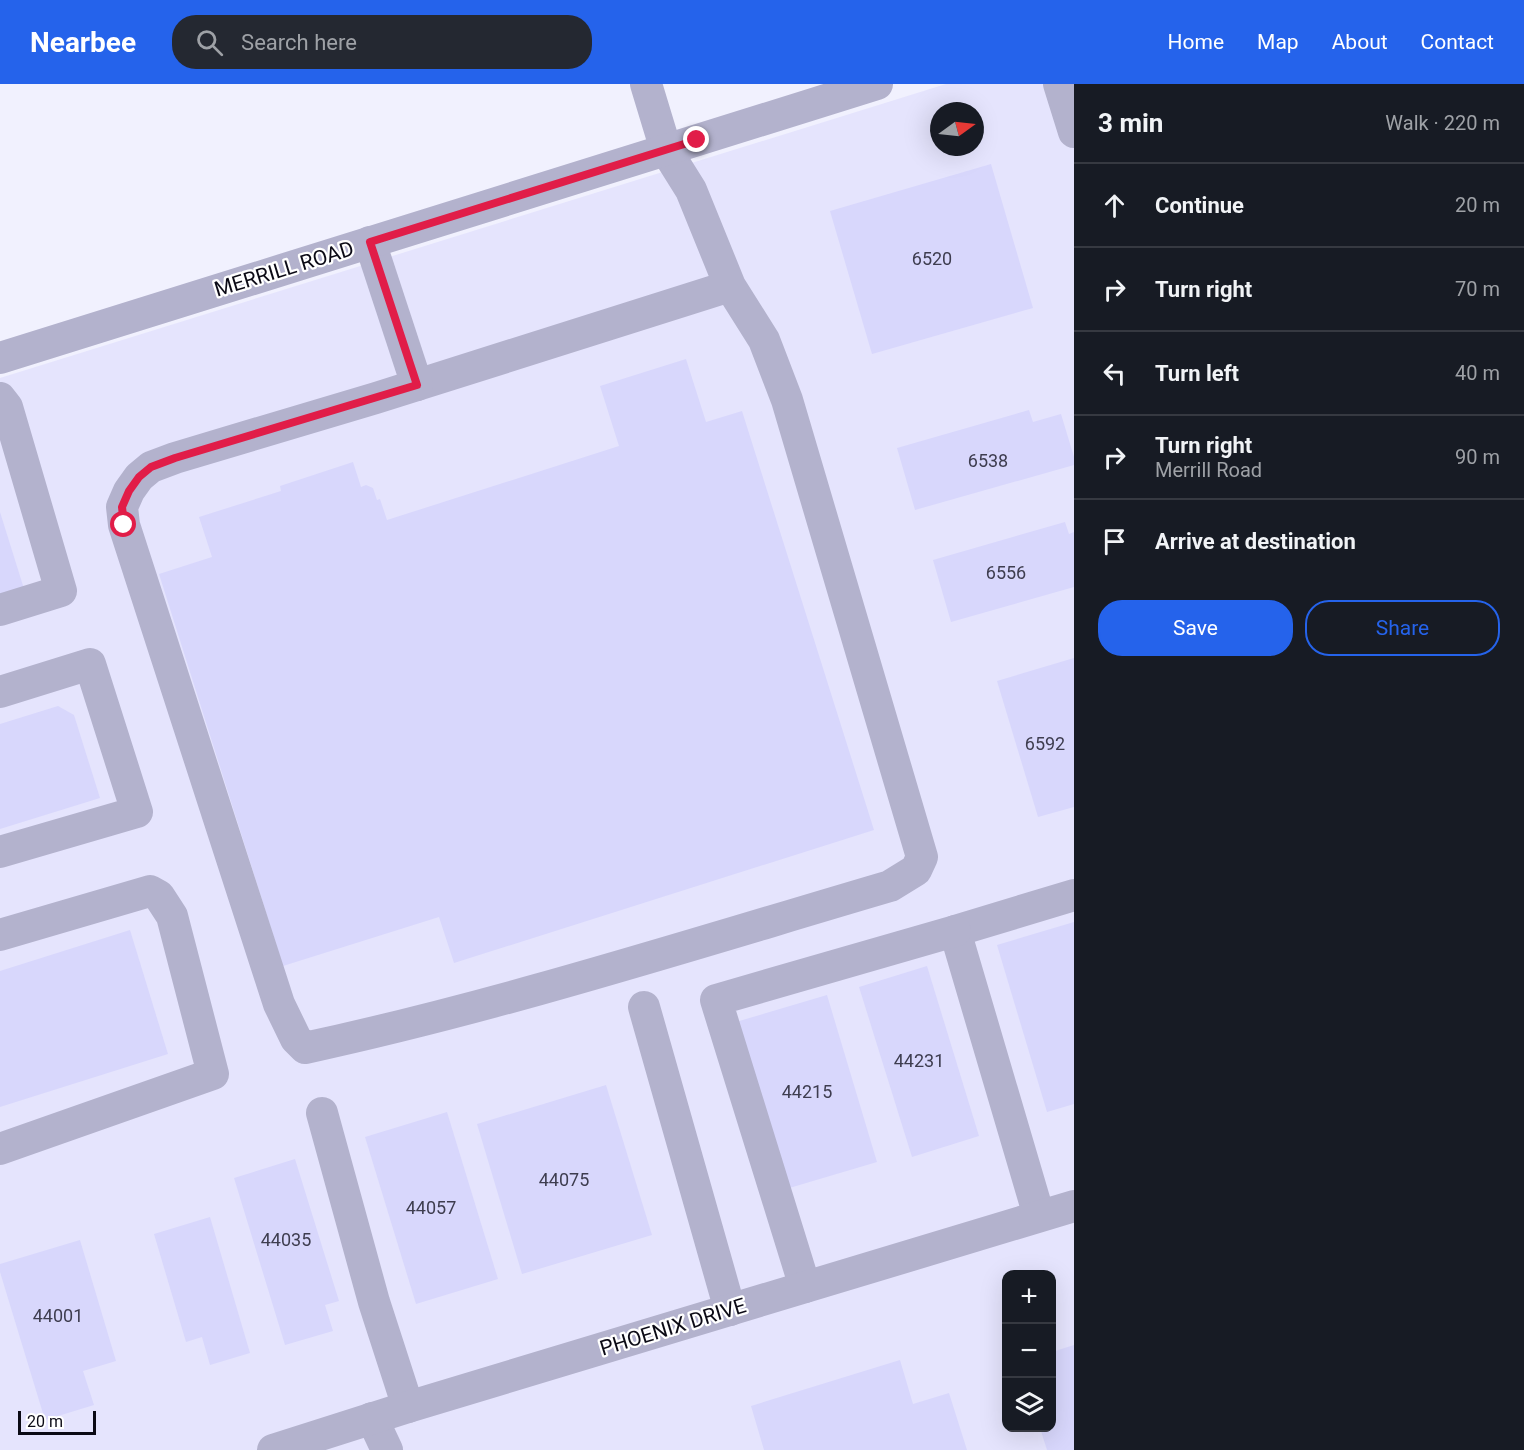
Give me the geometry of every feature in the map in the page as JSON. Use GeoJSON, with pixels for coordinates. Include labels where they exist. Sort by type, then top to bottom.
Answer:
{"type":"FeatureCollection","features":[{"type":"Feature","properties":{"kind":"street"},"geometry":{"type":"LineString","coordinates":[[646,84],[666,150],[691,190],[730,286],[764,340],[787,400],[922,857],[916,870],[890,886],[591,973],[377,1032],[305,1048],[296,1040],[279,1004],[124,525],[122,507],[129,491],[139,477],[151,467],[186,454],[417,385],[730,286]]}},
{"type":"Feature","properties":{"kind":"street","name":"MERRILL ROAD"},"geometry":{"type":"LineString","coordinates":[[0,358],[877,84]]}},
{"type":"Feature","properties":{"kind":"street"},"geometry":{"type":"LineString","coordinates":[[1059,84],[1074,132]]}},
{"type":"Feature","properties":{"kind":"street"},"geometry":{"type":"LineString","coordinates":[[370,242],[417,385]]}},
{"type":"Feature","properties":{"kind":"street"},"geometry":{"type":"LineString","coordinates":[[0,398],[7,407],[61,591],[0,610]]}},
{"type":"Feature","properties":{"kind":"street"},"geometry":{"type":"LineString","coordinates":[[0,692],[90,664],[137,812],[0,852]]}},
{"type":"Feature","properties":{"kind":"street"},"geometry":{"type":"LineString","coordinates":[[0,935],[150,891],[159,896],[172,916],[213,1074],[31,1140],[0,1149]]}},
{"type":"Feature","properties":{"kind":"street"},"geometry":{"type":"LineString","coordinates":[[805,1287],[716,1000],[1074,895]]}},
{"type":"Feature","properties":{"kind":"street"},"geometry":{"type":"LineString","coordinates":[[955,931],[1039,1216]]}},
{"type":"Feature","properties":{"kind":"street"},"geometry":{"type":"LineString","coordinates":[[644,1007],[730,1310]]}},
{"type":"Feature","properties":{"kind":"street"},"geometry":{"type":"LineString","coordinates":[[322,1113],[374,1302],[408,1407]]}},
{"type":"Feature","properties":{"kind":"street","name":"PHOENIX DRIVE"},"geometry":{"type":"LineString","coordinates":[[273,1450],[1074,1206]]}},
{"type":"Feature","properties":{"kind":"street"},"geometry":{"type":"LineString","coordinates":[[372,1418],[387,1450]]}},
{"type":"Feature","properties":{"kind":"shaded area"},"geometry":{"type":"Polygon","coordinates":[[[946,84],[1074,84],[1074,1450],[0,1450],[0,378],[946,84]]]}},
{"type":"Feature","properties":{"kind":"building"},"geometry":{"type":"Polygon","coordinates":[[[991,164],[1033,308],[872,354],[830,211],[991,164]]]}},
{"type":"Feature","properties":{"kind":"building"},"geometry":{"type":"Polygon","coordinates":[[[686,359],[706,422],[742,411],[874,830],[454,963],[439,917],[283,966],[159,574],[212,557],[199,517],[281,491],[280,486],[353,462],[361,487],[366,485],[373,488],[377,500],[380,499],[387,520],[619,446],[600,386],[686,359]]]}},
{"type":"Feature","properties":{"kind":"building"},"geometry":{"type":"Polygon","coordinates":[[[1029,410],[1033,422],[1061,414],[1074,457],[1074,465],[915,510],[897,448],[1029,410]]]}},
{"type":"Feature","properties":{"kind":"building"},"geometry":{"type":"Polygon","coordinates":[[[0,512],[25,592],[0,600],[0,512]]]}},
{"type":"Feature","properties":{"kind":"building"},"geometry":{"type":"Polygon","coordinates":[[[1065,522],[1069,534],[1074,532],[1074,587],[951,622],[933,560],[1065,522]]]}},
{"type":"Feature","properties":{"kind":"building"},"geometry":{"type":"Polygon","coordinates":[[[1074,658],[1074,807],[1038,817],[997,681],[1074,658]]]}},
{"type":"Feature","properties":{"kind":"building"},"geometry":{"type":"Polygon","coordinates":[[[58,706],[74,715],[100,798],[0,829],[0,724],[58,706]]]}},
{"type":"Feature","properties":{"kind":"building"},"geometry":{"type":"Polygon","coordinates":[[[1074,922],[1074,1104],[1047,1112],[997,945],[1074,922]]]}},
{"type":"Feature","properties":{"kind":"building"},"geometry":{"type":"Polygon","coordinates":[[[130,930],[168,1054],[0,1107],[0,971],[130,930]]]}},
{"type":"Feature","properties":{"kind":"building"},"geometry":{"type":"Polygon","coordinates":[[[927,966],[979,1136],[912,1157],[859,987],[927,966]]]}},
{"type":"Feature","properties":{"kind":"building"},"geometry":{"type":"Polygon","coordinates":[[[827,995],[877,1162],[786,1189],[736,1022],[827,995]]]}},
{"type":"Feature","properties":{"kind":"building"},"geometry":{"type":"Polygon","coordinates":[[[606,1085],[652,1235],[522,1274],[477,1124],[606,1085]]]}},
{"type":"Feature","properties":{"kind":"building"},"geometry":{"type":"Polygon","coordinates":[[[447,1112],[498,1279],[416,1304],[365,1137],[447,1112]]]}},
{"type":"Feature","properties":{"kind":"building"},"geometry":{"type":"Polygon","coordinates":[[[295,1159],[339,1301],[325,1305],[333,1331],[285,1345],[234,1178],[295,1159]]]}},
{"type":"Feature","properties":{"kind":"building"},"geometry":{"type":"Polygon","coordinates":[[[210,1217],[250,1353],[210,1365],[202,1337],[186,1342],[154,1234],[210,1217]]]}},
{"type":"Feature","properties":{"kind":"building"},"geometry":{"type":"Polygon","coordinates":[[[80,1240],[116,1361],[83,1371],[94,1405],[45,1420],[0,1272],[0,1264],[80,1240]]]}},
{"type":"Feature","properties":{"kind":"building"},"geometry":{"type":"Polygon","coordinates":[[[1074,1345],[1074,1450],[1047,1450],[1041,1432],[1056,1432],[1056,1351],[1074,1345]]]}},
{"type":"Feature","properties":{"kind":"building"},"geometry":{"type":"Polygon","coordinates":[[[900,1360],[913,1404],[949,1393],[967,1450],[764,1450],[751,1406],[900,1360]]]}},
{"type":"Feature","properties":{"kind":"route"},"geometry":{"type":"LineString","coordinates":[[124,525],[122,507],[129,491],[139,477],[151,467],[417,385],[370,242],[697,140]]}}]}
